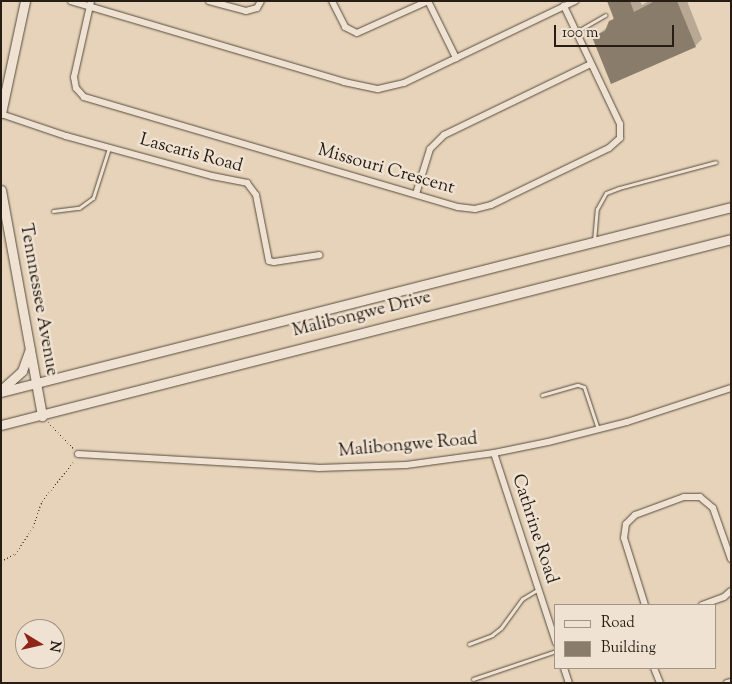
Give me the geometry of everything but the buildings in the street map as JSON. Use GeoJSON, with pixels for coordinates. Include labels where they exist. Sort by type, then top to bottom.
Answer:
{"type":"FeatureCollection","features":[{"type":"Feature","properties":{"kind":"main road"},"geometry":{"type":"LineString","coordinates":[[1,113],[25,1]]}},
{"type":"Feature","properties":{"kind":"main road","name":"Tennnessee Avenue"},"geometry":{"type":"LineString","coordinates":[[1,190],[31,344],[42,416]]}},
{"type":"Feature","properties":{"kind":"main road","name":"Malibongwe Drive"},"geometry":{"type":"LineString","coordinates":[[1,391],[731,207]]}},
{"type":"Feature","properties":{"kind":"main road","name":"Malibongwe Drive"},"geometry":{"type":"LineString","coordinates":[[1,426],[194,374],[731,239]]}},
{"type":"Feature","properties":{"kind":"main road"},"geometry":{"type":"LineString","coordinates":[[1,391],[22,370],[31,344]]}},
{"type":"Feature","properties":{"kind":"street"},"geometry":{"type":"LineString","coordinates":[[71,1],[90,4],[370,88],[398,85],[575,1]]}},
{"type":"Feature","properties":{"kind":"street"},"geometry":{"type":"LineString","coordinates":[[209,1],[246,11],[257,8],[260,1]]}},
{"type":"Feature","properties":{"kind":"street"},"geometry":{"type":"LineString","coordinates":[[332,1],[345,27],[357,33],[428,1],[456,58]]}},
{"type":"Feature","properties":{"kind":"street","name":"Missouri Crescent"},"geometry":{"type":"LineString","coordinates":[[90,4],[74,77],[76,88],[84,97],[458,207],[483,208],[616,144],[621,136],[621,127],[564,6]]}},
{"type":"Feature","properties":{"kind":"street"},"geometry":{"type":"LineString","coordinates":[[416,194],[430,149],[444,135],[591,64]]}},
{"type":"Feature","properties":{"kind":"street","name":"Lascaris Road"},"geometry":{"type":"LineString","coordinates":[[1,113],[57,133],[212,176],[247,183],[256,195],[269,261],[274,262],[319,255]]}},
{"type":"Feature","properties":{"kind":"street","name":"Malibongwe Road"},"geometry":{"type":"LineString","coordinates":[[78,454],[325,468],[406,465],[494,453],[599,430],[731,388]]}},
{"type":"Feature","properties":{"kind":"street","name":"Cathrine Road"},"geometry":{"type":"LineString","coordinates":[[494,453],[554,637]]}},
{"type":"Feature","properties":{"kind":"street"},"geometry":{"type":"LineString","coordinates":[[645,604],[624,538],[626,524],[634,515],[684,497],[700,497],[708,502],[717,514],[731,559]]}},
{"type":"Feature","properties":{"kind":"street"},"geometry":{"type":"LineString","coordinates":[[705,604],[724,597],[731,591]]}},
{"type":"Feature","properties":{"kind":"street"},"geometry":{"type":"LineString","coordinates":[[564,669],[568,683]]}},
{"type":"Feature","properties":{"kind":"street"},"geometry":{"type":"LineString","coordinates":[[654,669],[660,683]]}},
{"type":"Feature","properties":{"kind":"lane"},"geometry":{"type":"LineString","coordinates":[[576,32],[606,15]]}},
{"type":"Feature","properties":{"kind":"lane"},"geometry":{"type":"LineString","coordinates":[[52,211],[79,208],[93,198],[109,147]]}},
{"type":"Feature","properties":{"kind":"lane"},"geometry":{"type":"LineString","coordinates":[[594,242],[597,209],[606,194],[619,188],[716,162]]}},
{"type":"Feature","properties":{"kind":"lane"},"geometry":{"type":"LineString","coordinates":[[542,395],[578,385],[584,387],[599,430]]}},
{"type":"Feature","properties":{"kind":"lane"},"geometry":{"type":"LineString","coordinates":[[469,644],[492,635],[501,628],[522,599],[537,590]]}},
{"type":"Feature","properties":{"kind":"lane"},"geometry":{"type":"LineString","coordinates":[[473,679],[554,652]]}},
{"type":"Feature","properties":{"kind":"path"},"geometry":{"type":"LineString","coordinates":[[1,561],[15,554],[32,527],[42,501],[78,454],[42,416]]}}]}
